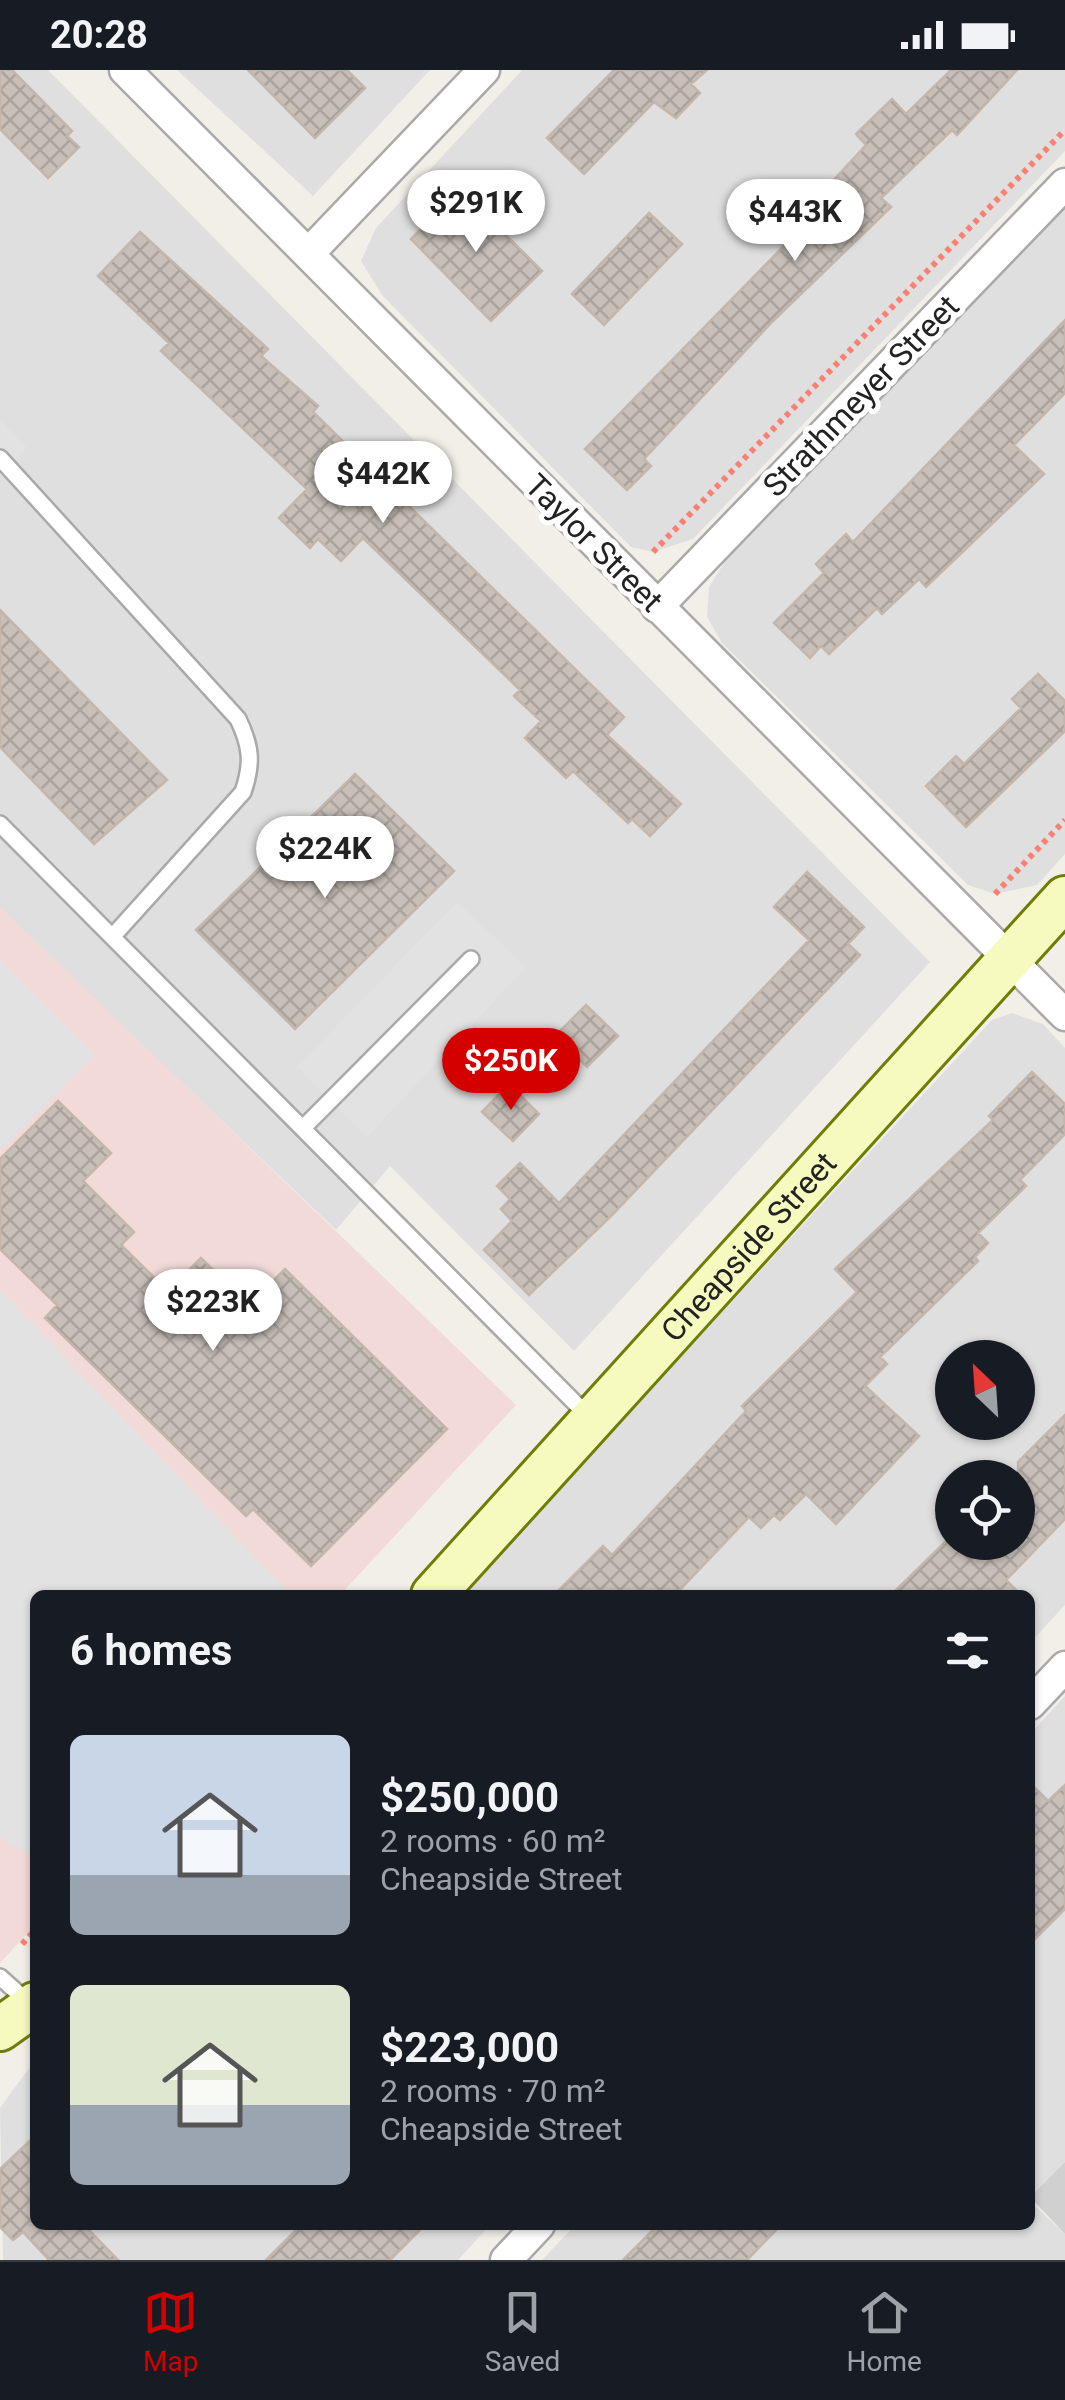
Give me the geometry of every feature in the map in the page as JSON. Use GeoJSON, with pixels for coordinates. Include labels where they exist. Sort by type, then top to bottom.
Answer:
{"type":"FeatureCollection","features":[{"type":"Feature","properties":{"kind":"street","name":"Taylor Street"},"geometry":{"type":"LineString","coordinates":[[125,70],[1065,1015]]}},
{"type":"Feature","properties":{"kind":"street"},"geometry":{"type":"LineString","coordinates":[[308,254],[484,70]]}},
{"type":"Feature","properties":{"kind":"street","name":"Strathmeyer Street"},"geometry":{"type":"LineString","coordinates":[[657,607],[1065,184]]}},
{"type":"Feature","properties":{"kind":"street","name":"Cheapside Street"},"geometry":{"type":"LineString","coordinates":[[438,1590],[1065,898]]}},
{"type":"Feature","properties":{"kind":"street"},"geometry":{"type":"LineString","coordinates":[[1035,1699],[1065,1667]]}},
{"type":"Feature","properties":{"kind":"street"},"geometry":{"type":"LineString","coordinates":[[506,2260],[534,2230]]}},
{"type":"Feature","properties":{"kind":"lane"},"geometry":{"type":"LineString","coordinates":[[0,458],[238,718],[251,746],[250,770],[243,792],[113,936]]}},
{"type":"Feature","properties":{"kind":"lane"},"geometry":{"type":"LineString","coordinates":[[0,824],[592,1420]]}},
{"type":"Feature","properties":{"kind":"lane"},"geometry":{"type":"LineString","coordinates":[[304,1126],[471,958]]}},
{"type":"Feature","properties":{"kind":"lane"},"geometry":{"type":"LineString","coordinates":[[0,1977],[22,2013]]}},
{"type":"Feature","properties":{"kind":"path"},"geometry":{"type":"LineString","coordinates":[[653,552],[1065,130]]}},
{"type":"Feature","properties":{"kind":"path"},"geometry":{"type":"LineString","coordinates":[[995,894],[1065,820]]}},
{"type":"Feature","properties":{"kind":"path"},"geometry":{"type":"LineString","coordinates":[[22,1944],[30,1935]]}},
{"type":"Feature","properties":{"kind":"shaded area"},"geometry":{"type":"Polygon","coordinates":[[[0,70],[48,70],[930,962],[574,1351],[390,1166],[336,1230],[0,909],[0,70]]]}},
{"type":"Feature","properties":{"kind":"shaded area"},"geometry":{"type":"Polygon","coordinates":[[[177,70],[430,70],[313,196],[177,70]]]}},
{"type":"Feature","properties":{"kind":"shaded area"},"geometry":{"type":"Polygon","coordinates":[[[522,70],[1065,70],[1065,151],[693,539],[653,552],[631,547],[382,295],[361,261],[376,228],[522,70]]]}},
{"type":"Feature","properties":{"kind":"shaded area"},"geometry":{"type":"Polygon","coordinates":[[[1065,209],[1065,854],[1037,885],[995,894],[968,885],[722,643],[707,617],[709,587],[726,560],[1065,209]]]}},
{"type":"Feature","properties":{"kind":"shaded area"},"geometry":{"type":"Polygon","coordinates":[[[0,420],[27,448],[0,474],[0,420]]]}},
{"type":"Feature","properties":{"kind":"shaded area"},"geometry":{"type":"Polygon","coordinates":[[[457,902],[526,967],[367,1137],[297,1067],[457,902]]]}},
{"type":"Feature","properties":{"kind":"shaded area"},"geometry":{"type":"Polygon","coordinates":[[[0,907],[516,1405],[345,1590],[30,1590],[30,1930],[0,1963],[0,907]]]}},
{"type":"Feature","properties":{"kind":"shaded area"},"geometry":{"type":"Polygon","coordinates":[[[0,960],[95,1055],[0,1150],[0,960]]]}},
{"type":"Feature","properties":{"kind":"shaded area"},"geometry":{"type":"Polygon","coordinates":[[[1012,1013],[1043,1024],[1065,1048],[1065,1605],[1035,1638],[1035,1590],[466,1590],[992,1020],[1012,1013]]]}},
{"type":"Feature","properties":{"kind":"shaded area"},"geometry":{"type":"Polygon","coordinates":[[[0,1290],[286,1590],[30,1590],[30,1855],[0,1838],[0,1290]]]}},
{"type":"Feature","properties":{"kind":"shaded area"},"geometry":{"type":"Polygon","coordinates":[[[1065,1696],[1065,2162],[1035,2192],[1035,1729],[1065,1696]]]}},
{"type":"Feature","properties":{"kind":"shaded area"},"geometry":{"type":"Polygon","coordinates":[[[30,2067],[30,2230],[485,2230],[458,2260],[3,2260],[0,2108],[30,2067]]]}},
{"type":"Feature","properties":{"kind":"shaded area"},"geometry":{"type":"Polygon","coordinates":[[[1065,2162],[1065,2234],[1035,2202],[1035,2192],[1065,2162]]]}},
{"type":"Feature","properties":{"kind":"shaded area"},"geometry":{"type":"Polygon","coordinates":[[[1035,2206],[1065,2234],[1065,2260],[542,2260],[570,2230],[1035,2230],[1035,2206]]]}},
{"type":"Feature","properties":{"kind":"building"},"geometry":{"type":"Polygon","coordinates":[[[0,70],[12,70],[72,131],[67,136],[79,147],[48,178],[0,129],[0,70]]]}},
{"type":"Feature","properties":{"kind":"building"},"geometry":{"type":"Polygon","coordinates":[[[248,70],[347,70],[365,88],[315,138],[248,70]]]}},
{"type":"Feature","properties":{"kind":"building"},"geometry":{"type":"Polygon","coordinates":[[[614,70],[707,70],[691,84],[700,93],[676,118],[654,102],[584,174],[547,138],[614,70]]]}},
{"type":"Feature","properties":{"kind":"building"},"geometry":{"type":"Polygon","coordinates":[[[951,70],[1017,70],[957,135],[952,130],[881,198],[891,207],[772,322],[644,459],[651,466],[627,490],[585,449],[824,205],[817,198],[866,145],[856,134],[892,99],[906,114],[951,70]]]}},
{"type":"Feature","properties":{"kind":"building"},"geometry":{"type":"Polygon","coordinates":[[[460,189],[542,271],[491,321],[411,239],[460,189]]]}},
{"type":"Feature","properties":{"kind":"building"},"geometry":{"type":"Polygon","coordinates":[[[649,213],[682,244],[604,325],[572,294],[649,213]]]}},
{"type":"Feature","properties":{"kind":"building"},"geometry":{"type":"Polygon","coordinates":[[[140,232],[268,349],[261,356],[318,406],[313,412],[624,717],[607,735],[681,804],[650,836],[632,819],[628,823],[573,771],[566,778],[525,738],[541,721],[514,696],[520,690],[363,538],[341,561],[318,539],[310,548],[279,518],[307,489],[161,351],[169,343],[98,276],[140,232]]]}},
{"type":"Feature","properties":{"kind":"building"},"geometry":{"type":"Polygon","coordinates":[[[1065,320],[1065,393],[1014,445],[1044,474],[926,587],[919,579],[882,614],[877,608],[829,654],[821,646],[810,658],[774,623],[824,573],[816,564],[846,534],[853,542],[1065,320]]]}},
{"type":"Feature","properties":{"kind":"building"},"geometry":{"type":"Polygon","coordinates":[[[0,610],[167,780],[94,844],[0,747],[0,610]]]}},
{"type":"Feature","properties":{"kind":"building"},"geometry":{"type":"Polygon","coordinates":[[[1038,674],[1065,701],[1065,731],[966,827],[926,786],[956,756],[964,764],[1021,708],[1012,699],[1038,674]]]}},
{"type":"Feature","properties":{"kind":"building"},"geometry":{"type":"Polygon","coordinates":[[[355,774],[454,871],[295,1029],[196,930],[355,774]]]}},
{"type":"Feature","properties":{"kind":"building"},"geometry":{"type":"Polygon","coordinates":[[[807,872],[864,927],[848,944],[860,955],[612,1215],[529,1295],[484,1250],[512,1221],[501,1209],[510,1199],[497,1186],[520,1163],[559,1203],[809,940],[774,907],[807,872]]]}},
{"type":"Feature","properties":{"kind":"building"},"geometry":{"type":"Polygon","coordinates":[[[586,1005],[618,1036],[587,1067],[556,1035],[586,1005]]]}},
{"type":"Feature","properties":{"kind":"building"},"geometry":{"type":"Polygon","coordinates":[[[1032,1072],[1065,1104],[1065,1134],[1020,1180],[1026,1186],[978,1233],[988,1243],[975,1257],[978,1261],[880,1357],[887,1364],[865,1386],[919,1436],[836,1524],[806,1494],[780,1520],[774,1515],[761,1528],[749,1517],[680,1590],[559,1590],[603,1546],[612,1555],[746,1411],[742,1406],[857,1292],[835,1269],[993,1120],[989,1116],[1032,1072]]]}},
{"type":"Feature","properties":{"kind":"building"},"geometry":{"type":"Polygon","coordinates":[[[509,1084],[539,1114],[513,1141],[482,1112],[509,1084]]]}},
{"type":"Feature","properties":{"kind":"building"},"geometry":{"type":"Polygon","coordinates":[[[58,1101],[111,1153],[83,1181],[134,1232],[121,1245],[168,1291],[201,1258],[249,1305],[285,1269],[447,1429],[311,1566],[253,1509],[246,1516],[45,1318],[57,1305],[0,1249],[0,1159],[58,1101]]]}},
{"type":"Feature","properties":{"kind":"building"},"geometry":{"type":"Polygon","coordinates":[[[1065,1415],[1065,1519],[1035,1550],[1035,1460],[1020,1460],[1065,1415]]]}},
{"type":"Feature","properties":{"kind":"building"},"geometry":{"type":"Polygon","coordinates":[[[935,1552],[935,1560],[1025,1560],[1006,1580],[1016,1590],[896,1590],[935,1552]]]}},
{"type":"Feature","properties":{"kind":"building"},"geometry":{"type":"Polygon","coordinates":[[[1065,1785],[1065,1909],[1035,1939],[1035,1788],[1048,1801],[1065,1785]]]}},
{"type":"Feature","properties":{"kind":"building"},"geometry":{"type":"Polygon","coordinates":[[[30,2141],[30,2230],[89,2230],[118,2260],[49,2260],[23,2232],[13,2240],[0,2227],[0,2169],[30,2141]]]}},
{"type":"Feature","properties":{"kind":"building"},"geometry":{"type":"Polygon","coordinates":[[[296,2230],[420,2230],[390,2260],[266,2260],[296,2230]]]}},
{"type":"Feature","properties":{"kind":"building"},"geometry":{"type":"Polygon","coordinates":[[[653,2230],[776,2230],[747,2260],[623,2260],[653,2230]]]}}]}
